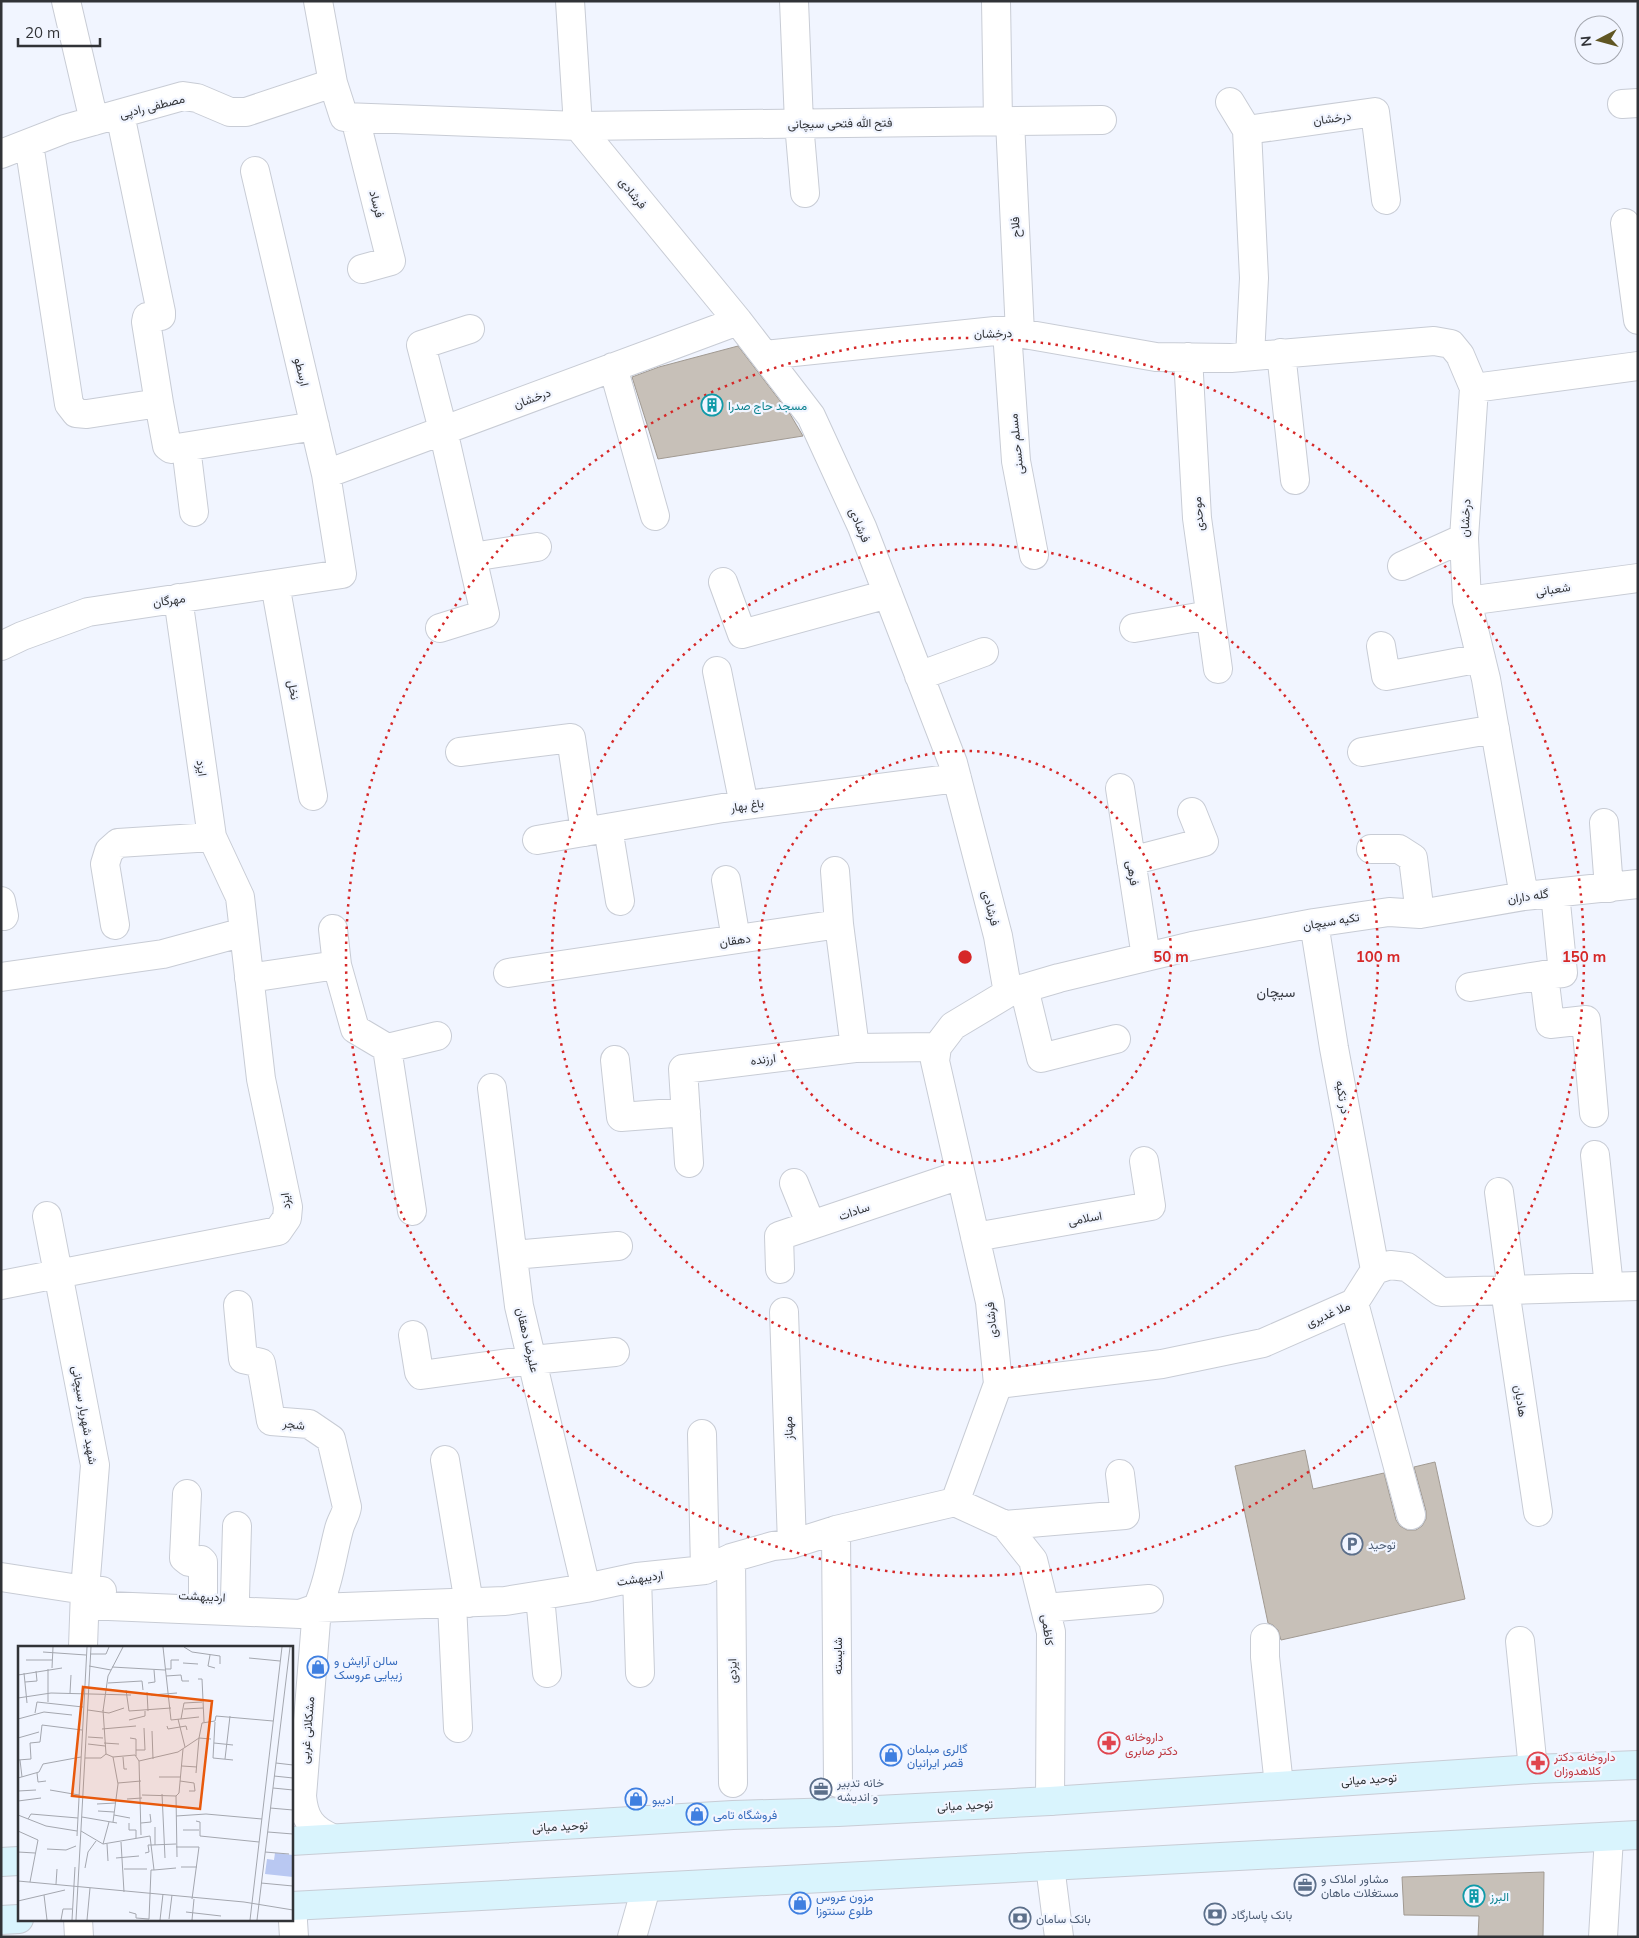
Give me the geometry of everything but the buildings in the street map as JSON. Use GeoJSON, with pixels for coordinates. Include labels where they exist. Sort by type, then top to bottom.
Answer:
{"type":"FeatureCollection","features":[{"type":"Feature","properties":{"kind":"main road","name":"توحید میانی"},"geometry":{"type":"LineString","coordinates":[[292,1841],[733,1814],[838,1812],[1050,1801],[1533,1769],[1638,1765]]}},
{"type":"Feature","properties":{"kind":"main road"},"geometry":{"type":"LineString","coordinates":[[292,1906],[1638,1835]]}},
{"type":"Feature","properties":{"kind":"main road"},"geometry":{"type":"LineString","coordinates":[[1,1862],[18,1861]]}},
{"type":"Feature","properties":{"kind":"main road"},"geometry":{"type":"LineString","coordinates":[[1,1920],[18,1919]]}},
{"type":"Feature","properties":{"kind":"street"},"geometry":{"type":"LineString","coordinates":[[66,1],[107,117],[161,312],[161,316],[147,317],[146,322],[158,403],[167,446],[171,449],[186,447],[315,426]]}},
{"type":"Feature","properties":{"kind":"street"},"geometry":{"type":"LineString","coordinates":[[318,1],[333,83],[344,117],[578,126],[570,1]]}},
{"type":"Feature","properties":{"kind":"street"},"geometry":{"type":"LineString","coordinates":[[794,1],[799,123],[805,193]]}},
{"type":"Feature","properties":{"kind":"street","name":"فلاح"},"geometry":{"type":"LineString","coordinates":[[996,1],[1004,121],[1013,332]]}},
{"type":"Feature","properties":{"kind":"street","name":"مصطفی رادپی"},"geometry":{"type":"LineString","coordinates":[[1,154],[65,128],[183,96],[197,98],[230,112],[246,112],[333,83]]}},
{"type":"Feature","properties":{"kind":"street"},"geometry":{"type":"LineString","coordinates":[[1230,102],[1248,130],[1254,278],[1250,356]]}},
{"type":"Feature","properties":{"kind":"street","name":"درخشان"},"geometry":{"type":"LineString","coordinates":[[1248,130],[1374,112],[1386,200]]}},
{"type":"Feature","properties":{"kind":"street","name":"فرساد"},"geometry":{"type":"LineString","coordinates":[[355,118],[391,261],[362,269]]}},
{"type":"Feature","properties":{"kind":"street","name":"فتح الله فتحی سیچانی"},"geometry":{"type":"LineString","coordinates":[[578,126],[1102,120]]}},
{"type":"Feature","properties":{"kind":"street","name":"فرشادی"},"geometry":{"type":"LineString","coordinates":[[578,126],[738,321],[810,416],[862,527],[957,778],[998,936],[1041,1058],[1116,1039]]}},
{"type":"Feature","properties":{"kind":"street"},"geometry":{"type":"LineString","coordinates":[[29,144],[69,404],[76,413],[87,414],[158,403]]}},
{"type":"Feature","properties":{"kind":"street","name":"ارسطو"},"geometry":{"type":"LineString","coordinates":[[255,171],[326,474],[342,574]]}},
{"type":"Feature","properties":{"kind":"street"},"geometry":{"type":"LineString","coordinates":[[1625,223],[1638,320]]}},
{"type":"Feature","properties":{"kind":"street","name":"درخشان"},"geometry":{"type":"LineString","coordinates":[[326,474],[738,321]]}},
{"type":"Feature","properties":{"kind":"street"},"geometry":{"type":"LineString","coordinates":[[440,628],[485,614],[443,430],[421,345],[470,329]]}},
{"type":"Feature","properties":{"kind":"street","name":"درخشان"},"geometry":{"type":"LineString","coordinates":[[765,355],[1013,332],[1156,357],[1231,358],[1434,341],[1450,344],[1460,355],[1474,388],[1464,538],[1467,601],[1481,658],[1495,730],[1524,896]]}},
{"type":"Feature","properties":{"kind":"street","name":"مسلم حسنی"},"geometry":{"type":"LineString","coordinates":[[1013,332],[1016,461],[1034,555]]}},
{"type":"Feature","properties":{"kind":"street"},"geometry":{"type":"LineString","coordinates":[[1281,353],[1295,480]]}},
{"type":"Feature","properties":{"kind":"street","name":"موحدی"},"geometry":{"type":"LineString","coordinates":[[1188,357],[1197,518],[1218,669]]}},
{"type":"Feature","properties":{"kind":"street"},"geometry":{"type":"LineString","coordinates":[[1474,388],[1638,366]]}},
{"type":"Feature","properties":{"kind":"street"},"geometry":{"type":"LineString","coordinates":[[613,368],[655,516]]}},
{"type":"Feature","properties":{"kind":"street"},"geometry":{"type":"LineString","coordinates":[[186,447],[194,512]]}},
{"type":"Feature","properties":{"kind":"street"},"geometry":{"type":"LineString","coordinates":[[1402,566],[1464,538]]}},
{"type":"Feature","properties":{"kind":"street"},"geometry":{"type":"LineString","coordinates":[[472,557],[538,547]]}},
{"type":"Feature","properties":{"kind":"street","name":"مهرگان"},"geometry":{"type":"LineString","coordinates":[[1,646],[22,636],[88,612],[342,574]]}},
{"type":"Feature","properties":{"kind":"street","name":"شعبانی"},"geometry":{"type":"LineString","coordinates":[[1467,601],[1638,578]]}},
{"type":"Feature","properties":{"kind":"street"},"geometry":{"type":"LineString","coordinates":[[723,582],[742,634],[888,594]]}},
{"type":"Feature","properties":{"kind":"street","name":"نخل"},"geometry":{"type":"LineString","coordinates":[[275,584],[313,796]]}},
{"type":"Feature","properties":{"kind":"street","name":"ایزد"},"geometry":{"type":"LineString","coordinates":[[58,1274],[278,1231],[286,1218],[288,1207],[261,1079],[240,897],[212,837],[178,598]]}},
{"type":"Feature","properties":{"kind":"street"},"geometry":{"type":"LineString","coordinates":[[1134,628],[1210,615]]}},
{"type":"Feature","properties":{"kind":"street"},"geometry":{"type":"LineString","coordinates":[[1381,646],[1386,676],[1481,658]]}},
{"type":"Feature","properties":{"kind":"street"},"geometry":{"type":"LineString","coordinates":[[919,676],[984,652]]}},
{"type":"Feature","properties":{"kind":"street"},"geometry":{"type":"LineString","coordinates":[[717,671],[744,805]]}},
{"type":"Feature","properties":{"kind":"street"},"geometry":{"type":"LineString","coordinates":[[1362,752],[1495,730]]}},
{"type":"Feature","properties":{"kind":"street"},"geometry":{"type":"LineString","coordinates":[[460,752],[571,738],[597,830],[620,901]]}},
{"type":"Feature","properties":{"kind":"street","name":"باغ بهار"},"geometry":{"type":"LineString","coordinates":[[537,840],[744,805],[957,778]]}},
{"type":"Feature","properties":{"kind":"street","name":"فرهی"},"geometry":{"type":"LineString","coordinates":[[1120,788],[1146,958]]}},
{"type":"Feature","properties":{"kind":"street"},"geometry":{"type":"LineString","coordinates":[[1131,861],[1204,842],[1192,812]]}},
{"type":"Feature","properties":{"kind":"street"},"geometry":{"type":"LineString","coordinates":[[1604,823],[1609,888]]}},
{"type":"Feature","properties":{"kind":"street"},"geometry":{"type":"LineString","coordinates":[[115,925],[105,864],[109,851],[118,843],[212,837]]}},
{"type":"Feature","properties":{"kind":"street"},"geometry":{"type":"LineString","coordinates":[[1370,849],[1399,849],[1413,858],[1420,914]]}},
{"type":"Feature","properties":{"kind":"street"},"geometry":{"type":"LineString","coordinates":[[835,871],[839,924],[855,1048]]}},
{"type":"Feature","properties":{"kind":"street"},"geometry":{"type":"LineString","coordinates":[[726,880],[736,939]]}},
{"type":"Feature","properties":{"kind":"street","name":"گله داران"},"geometry":{"type":"LineString","coordinates":[[1420,914],[1524,896],[1638,884]]}},
{"type":"Feature","properties":{"kind":"street"},"geometry":{"type":"LineString","coordinates":[[1470,987],[1563,973],[1555,893]]}},
{"type":"Feature","properties":{"kind":"street","name":"تکیه سیچان"},"geometry":{"type":"LineString","coordinates":[[1146,958],[1243,936],[1314,923],[1389,912],[1420,914]]}},
{"type":"Feature","properties":{"kind":"street","name":"در تکیه"},"geometry":{"type":"LineString","coordinates":[[1314,923],[1334,1048],[1375,1270]]}},
{"type":"Feature","properties":{"kind":"street","name":"دهقان"},"geometry":{"type":"LineString","coordinates":[[508,974],[839,924]]}},
{"type":"Feature","properties":{"kind":"street"},"geometry":{"type":"LineString","coordinates":[[333,929],[337,965],[355,1029],[387,1048],[437,1036]]}},
{"type":"Feature","properties":{"kind":"street"},"geometry":{"type":"LineString","coordinates":[[1,977],[163,954],[244,932]]}},
{"type":"Feature","properties":{"kind":"street"},"geometry":{"type":"LineString","coordinates":[[937,1047],[953,1026],[1016,991],[1146,958]]}},
{"type":"Feature","properties":{"kind":"street"},"geometry":{"type":"LineString","coordinates":[[249,978],[337,965]]}},
{"type":"Feature","properties":{"kind":"street"},"geometry":{"type":"LineString","coordinates":[[1544,975],[1550,1024],[1586,1020],[1594,1113]]}},
{"type":"Feature","properties":{"kind":"street","name":"فرشادی"},"geometry":{"type":"LineString","coordinates":[[937,1047],[935,1061],[990,1302],[998,1384],[955,1502]]}},
{"type":"Feature","properties":{"kind":"street","name":"ارزنده"},"geometry":{"type":"LineString","coordinates":[[689,1162],[683,1069],[855,1048],[937,1047]]}},
{"type":"Feature","properties":{"kind":"street"},"geometry":{"type":"LineString","coordinates":[[387,1048],[412,1211]]}},
{"type":"Feature","properties":{"kind":"street"},"geometry":{"type":"LineString","coordinates":[[615,1060],[621,1118],[686,1112]]}},
{"type":"Feature","properties":{"kind":"street","name":"علیرضا دهقان"},"geometry":{"type":"LineString","coordinates":[[492,1088],[519,1306],[586,1588]]}},
{"type":"Feature","properties":{"kind":"street"},"geometry":{"type":"LineString","coordinates":[[1595,1155],[1608,1287]]}},
{"type":"Feature","properties":{"kind":"street","name":"اسلامی"},"geometry":{"type":"LineString","coordinates":[[975,1237],[1151,1206],[1144,1161]]}},
{"type":"Feature","properties":{"kind":"street","name":"سادات"},"geometry":{"type":"LineString","coordinates":[[780,1269],[779,1236],[960,1175]]}},
{"type":"Feature","properties":{"kind":"street"},"geometry":{"type":"LineString","coordinates":[[794,1183],[811,1225]]}},
{"type":"Feature","properties":{"kind":"street","name":"هادیان"},"geometry":{"type":"LineString","coordinates":[[1499,1192],[1508,1290],[1538,1512]]}},
{"type":"Feature","properties":{"kind":"street","name":"شهید شهریار سیچانی"},"geometry":{"type":"LineString","coordinates":[[47,1216],[95,1465],[83,1646]]}},
{"type":"Feature","properties":{"kind":"street"},"geometry":{"type":"LineString","coordinates":[[513,1255],[618,1246]]}},
{"type":"Feature","properties":{"kind":"street"},"geometry":{"type":"LineString","coordinates":[[1375,1270],[1390,1265],[1408,1267],[1442,1292],[1638,1286]]}},
{"type":"Feature","properties":{"kind":"street","name":"ملا غدیری"},"geometry":{"type":"LineString","coordinates":[[998,1384],[1162,1364],[1263,1343],[1354,1304],[1375,1270]]}},
{"type":"Feature","properties":{"kind":"street"},"geometry":{"type":"LineString","coordinates":[[1,1284],[58,1274]]}},
{"type":"Feature","properties":{"kind":"street"},"geometry":{"type":"LineString","coordinates":[[1354,1304],[1412,1515]]}},
{"type":"Feature","properties":{"kind":"street","name":"شجر"},"geometry":{"type":"LineString","coordinates":[[238,1305],[243,1359],[261,1363],[271,1421],[309,1424],[317,1431],[329,1437],[333,1442],[347,1510],[339,1527],[324,1592],[317,1608]]}},
{"type":"Feature","properties":{"kind":"street","name":"مهناز"},"geometry":{"type":"LineString","coordinates":[[784,1312],[792,1544]]}},
{"type":"Feature","properties":{"kind":"street"},"geometry":{"type":"LineString","coordinates":[[413,1335],[421,1375],[532,1360],[615,1352]]}},
{"type":"Feature","properties":{"kind":"street"},"geometry":{"type":"LineString","coordinates":[[702,1434],[705,1570]]}},
{"type":"Feature","properties":{"kind":"street"},"geometry":{"type":"LineString","coordinates":[[445,1460],[461,1603],[458,1728]]}},
{"type":"Feature","properties":{"kind":"street"},"geometry":{"type":"LineString","coordinates":[[1006,1525],[1125,1515],[1120,1474]]}},
{"type":"Feature","properties":{"kind":"street"},"geometry":{"type":"LineString","coordinates":[[187,1494],[184,1558],[189,1562],[201,1560],[203,1562],[203,1596]]}},
{"type":"Feature","properties":{"kind":"street","name":"اردیبهشت"},"geometry":{"type":"LineString","coordinates":[[85,1598],[300,1614],[317,1608],[506,1601],[586,1588],[637,1577],[705,1570],[731,1558],[773,1546],[792,1544],[836,1530],[955,1502]]}},
{"type":"Feature","properties":{"kind":"street","name":"کاظمی"},"geometry":{"type":"LineString","coordinates":[[955,1502],[1006,1525],[1033,1560],[1051,1632],[1050,1801]]}},
{"type":"Feature","properties":{"kind":"street"},"geometry":{"type":"LineString","coordinates":[[235,1598],[237,1526]]}},
{"type":"Feature","properties":{"kind":"street","name":"شایسته"},"geometry":{"type":"LineString","coordinates":[[836,1530],[838,1783]]}},
{"type":"Feature","properties":{"kind":"street","name":"ایزدی"},"geometry":{"type":"LineString","coordinates":[[731,1558],[733,1783]]}},
{"type":"Feature","properties":{"kind":"street"},"geometry":{"type":"LineString","coordinates":[[1,1577],[85,1598]]}},
{"type":"Feature","properties":{"kind":"street"},"geometry":{"type":"LineString","coordinates":[[637,1577],[640,1673]]}},
{"type":"Feature","properties":{"kind":"street","name":"اردیبهشت"},"geometry":{"type":"LineString","coordinates":[[85,1598],[203,1596],[301,1602],[317,1608]]}},
{"type":"Feature","properties":{"kind":"street"},"geometry":{"type":"LineString","coordinates":[[540,1596],[547,1673]]}},
{"type":"Feature","properties":{"kind":"street"},"geometry":{"type":"LineString","coordinates":[[1045,1608],[1149,1599]]}},
{"type":"Feature","properties":{"kind":"street","name":"مشکلانی غربی"},"geometry":{"type":"LineString","coordinates":[[317,1608],[302,1796],[304,1810],[310,1822],[320,1833],[332,1838]]}},
{"type":"Feature","properties":{"kind":"street"},"geometry":{"type":"LineString","coordinates":[[1265,1638],[1265,1656],[1279,1785]]}},
{"type":"Feature","properties":{"kind":"street"},"geometry":{"type":"LineString","coordinates":[[1520,1641],[1533,1769]]}},
{"type":"Feature","properties":{"kind":"street"},"geometry":{"type":"LineString","coordinates":[[1603,1937],[1609,1837]]}},
{"type":"Feature","properties":{"kind":"street"},"geometry":{"type":"LineString","coordinates":[[1050,1866],[1059,1937]]}},
{"type":"Feature","properties":{"kind":"street"},"geometry":{"type":"LineString","coordinates":[[632,1937],[646,1888]]}},
{"type":"Feature","properties":{"kind":"street"},"geometry":{"type":"LineString","coordinates":[[292,1906],[294,1937]]}},
{"type":"Feature","properties":{"kind":"street"},"geometry":{"type":"LineString","coordinates":[[78,1920],[80,1937]]}},
{"type":"Feature","properties":{"kind":"place","name":"مسجد حاج صدرا"},"geometry":{"type":"Point","coordinates":[712,405]}},
{"type":"Feature","properties":{"kind":"place","name":"توحید"},"geometry":{"type":"Point","coordinates":[1352,1544]}},
{"type":"Feature","properties":{"kind":"place","name":"سالن آرایش و زیبایی عروسک"},"geometry":{"type":"Point","coordinates":[318,1667]}},
{"type":"Feature","properties":{"kind":"place","name":"داروخانه دکتر صابری"},"geometry":{"type":"Point","coordinates":[1109,1743]}},
{"type":"Feature","properties":{"kind":"place","name":"گالری مبلمان قصر ایرانیان"},"geometry":{"type":"Point","coordinates":[891,1755]}},
{"type":"Feature","properties":{"kind":"place","name":"داروخانه دکتر کلاهدوزان"},"geometry":{"type":"Point","coordinates":[1538,1763]}},
{"type":"Feature","properties":{"kind":"place","name":"خانه تدبیر و اندیشه"},"geometry":{"type":"Point","coordinates":[821,1789]}},
{"type":"Feature","properties":{"kind":"place","name":"ادیبو"},"geometry":{"type":"Point","coordinates":[636,1799]}},
{"type":"Feature","properties":{"kind":"place","name":"فروشگاه تامی"},"geometry":{"type":"Point","coordinates":[697,1814]}},
{"type":"Feature","properties":{"kind":"place","name":"مشاور املاک و مستغلات ماهان"},"geometry":{"type":"Point","coordinates":[1305,1885]}},
{"type":"Feature","properties":{"kind":"place","name":"البرز"},"geometry":{"type":"Point","coordinates":[1474,1896]}},
{"type":"Feature","properties":{"kind":"place","name":"مزون عروس طلوع سنتوزا"},"geometry":{"type":"Point","coordinates":[800,1903]}},
{"type":"Feature","properties":{"kind":"place","name":"بانک پاسارگاد"},"geometry":{"type":"Point","coordinates":[1215,1914]}},
{"type":"Feature","properties":{"kind":"place","name":"بانک سامان"},"geometry":{"type":"Point","coordinates":[1020,1918]}},
{"type":"Feature","properties":{"kind":"district","name":"سیچان"},"geometry":{"type":"Point","coordinates":[1276,992]}}]}
